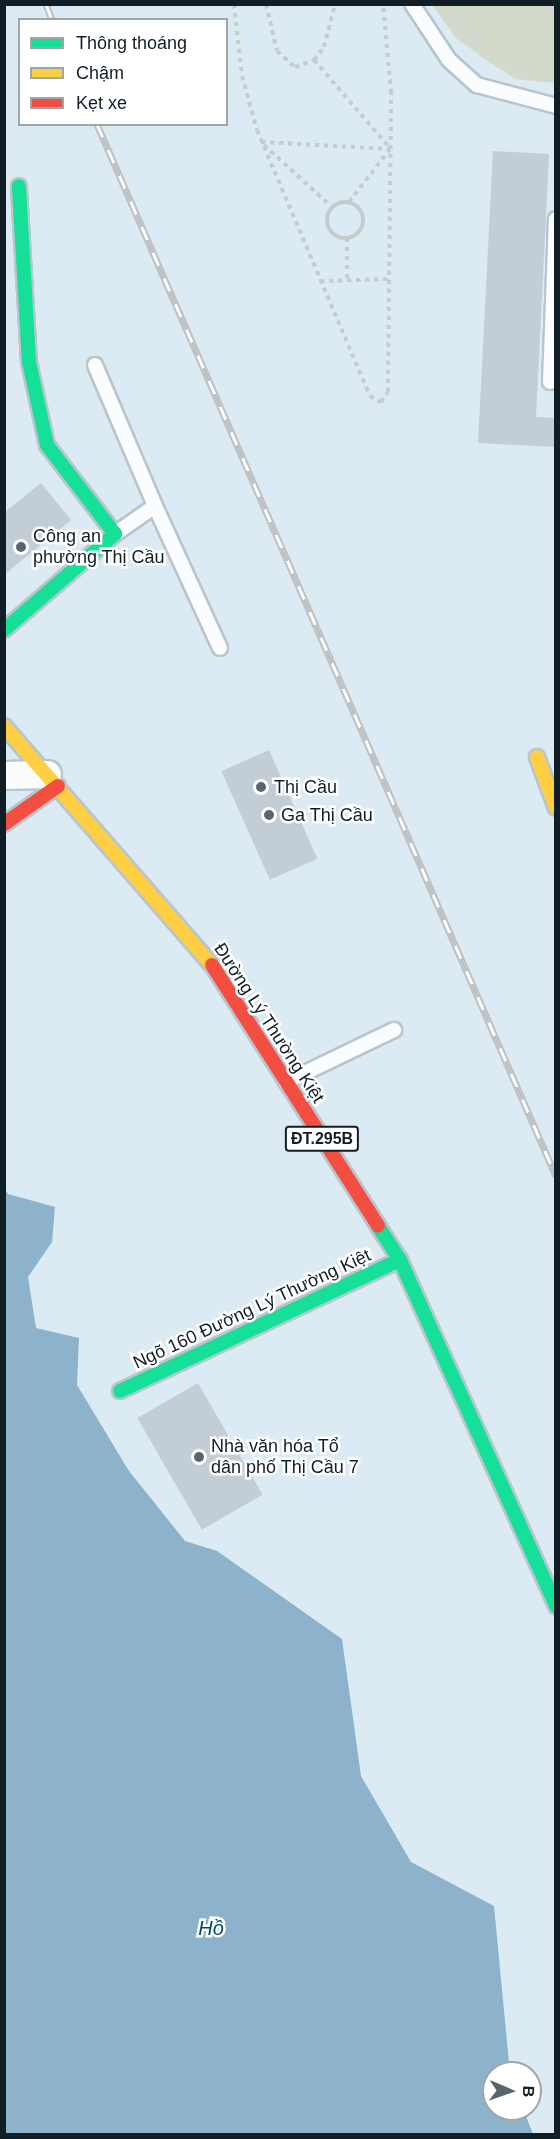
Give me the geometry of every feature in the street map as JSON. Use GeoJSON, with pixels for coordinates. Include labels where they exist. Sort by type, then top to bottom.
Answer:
{"type":"FeatureCollection","features":[{"type":"Feature","properties":{"kind":"main road"},"geometry":{"type":"LineString","coordinates":[[4,630],[115,534],[47,445],[29,362],[27,261],[19,186]]}},
{"type":"Feature","properties":{"kind":"main road","name":"Đường Lý Thường Kiệt"},"geometry":{"type":"LineString","coordinates":[[4,726],[206,956],[400,1260],[555,1606]]}},
{"type":"Feature","properties":{"kind":"main road"},"geometry":{"type":"LineString","coordinates":[[537,757],[555,808]]}},
{"type":"Feature","properties":{"kind":"main road"},"geometry":{"type":"LineString","coordinates":[[4,824],[52,780]]}},
{"type":"Feature","properties":{"kind":"main road","name":"Ngõ 160 Đường Lý Thường Kiệt"},"geometry":{"type":"LineString","coordinates":[[120,1391],[400,1260]]}},
{"type":"Feature","properties":{"kind":"street"},"geometry":{"type":"LineString","coordinates":[[4,775],[52,780]]}},
{"type":"Feature","properties":{"kind":"lane"},"geometry":{"type":"LineString","coordinates":[[412,4],[448,60],[477,85],[555,106]]}},
{"type":"Feature","properties":{"kind":"lane"},"geometry":{"type":"LineString","coordinates":[[550,382],[555,219]]}},
{"type":"Feature","properties":{"kind":"lane"},"geometry":{"type":"LineString","coordinates":[[95,364],[155,506],[220,648]]}},
{"type":"Feature","properties":{"kind":"lane"},"geometry":{"type":"LineString","coordinates":[[115,534],[155,506]]}},
{"type":"Feature","properties":{"kind":"lane"},"geometry":{"type":"LineString","coordinates":[[286,1082],[394,1030]]}},
{"type":"Feature","properties":{"kind":"path"},"geometry":{"type":"LineString","coordinates":[[234,4],[242,76],[261,142],[370,396],[381,402],[388,392],[390,149],[383,4]]}},
{"type":"Feature","properties":{"kind":"path"},"geometry":{"type":"LineString","coordinates":[[266,4],[283,60],[295,67],[314,60],[335,4]]}},
{"type":"Feature","properties":{"kind":"path"},"geometry":{"type":"LineString","coordinates":[[314,60],[390,149]]}},
{"type":"Feature","properties":{"kind":"path"},"geometry":{"type":"LineString","coordinates":[[261,142],[390,149]]}},
{"type":"Feature","properties":{"kind":"path"},"geometry":{"type":"LineString","coordinates":[[261,142],[332,207]]}},
{"type":"Feature","properties":{"kind":"path"},"geometry":{"type":"LineString","coordinates":[[332,207],[349,202],[390,149]]}},
{"type":"Feature","properties":{"kind":"path"},"geometry":{"type":"LineString","coordinates":[[347,280],[347,238],[363,222],[361,210],[349,202]]}},
{"type":"Feature","properties":{"kind":"path"},"geometry":{"type":"LineString","coordinates":[[332,207],[327,227],[347,238]]}},
{"type":"Feature","properties":{"kind":"path"},"geometry":{"type":"LineString","coordinates":[[320,281],[389,279]]}},
{"type":"Feature","properties":{"kind":"green space"},"geometry":{"type":"Polygon","coordinates":[[[432,5],[555,5],[555,83],[516,79],[486,60],[456,38],[432,5]]]}},
{"type":"Feature","properties":{"kind":"water","name":"Hồ"},"geometry":{"type":"Polygon","coordinates":[[[4,1188],[8,1194],[55,1207],[52,1242],[28,1277],[36,1328],[79,1338],[77,1385],[129,1471],[185,1541],[217,1551],[342,1639],[361,1776],[411,1862],[494,1906],[509,2061],[482,2061],[482,2121],[528,2121],[533,2134],[5,2134],[4,1188]]]}},
{"type":"Feature","properties":{"kind":"building"},"geometry":{"type":"Polygon","coordinates":[[[493,151],[549,154],[536,417],[555,418],[555,447],[478,443],[493,151]]]}},
{"type":"Feature","properties":{"kind":"building","name":"Công an phường Thị Cầu"},"geometry":{"type":"Polygon","coordinates":[[[41,483],[71,520],[4,575],[4,513],[41,483]]]}},
{"type":"Feature","properties":{"kind":"building","name":"Ga Thị Cầu"},"geometry":{"type":"Polygon","coordinates":[[[269,750],[317,859],[270,880],[221,771],[269,750]]]}},
{"type":"Feature","properties":{"kind":"building","name":"Nhà văn hóa Tổ dân phố Thị Cầu 7"},"geometry":{"type":"Polygon","coordinates":[[[198,1383],[262,1495],[202,1530],[137,1418],[198,1383]]]}},
{"type":"Feature","properties":{"kind":"railway"},"geometry":{"type":"LineString","coordinates":[[46,4],[51,18]]}},
{"type":"Feature","properties":{"kind":"railway"},"geometry":{"type":"LineString","coordinates":[[98,126],[556,1176]]}},
{"type":"Feature","properties":{"kind":"traffic: fast"},"geometry":{"type":"LineString","coordinates":[[4,630],[115,534],[47,445],[29,362],[19,186]]}},
{"type":"Feature","properties":{"kind":"traffic: fast"},"geometry":{"type":"LineString","coordinates":[[378,1226],[400,1260],[556,1606]]}},
{"type":"Feature","properties":{"kind":"traffic: fast"},"geometry":{"type":"LineString","coordinates":[[120,1391],[400,1260]]}},
{"type":"Feature","properties":{"kind":"traffic: slow"},"geometry":{"type":"LineString","coordinates":[[4,726],[212,965]]}},
{"type":"Feature","properties":{"kind":"traffic: slow"},"geometry":{"type":"LineString","coordinates":[[537,757],[556,808]]}},
{"type":"Feature","properties":{"kind":"traffic: jam"},"geometry":{"type":"LineString","coordinates":[[4,824],[58,786]]}},
{"type":"Feature","properties":{"kind":"traffic: jam"},"geometry":{"type":"LineString","coordinates":[[212,965],[378,1226]]}},
{"type":"Feature","properties":{"kind":"place","name":"Công an phường Thị Cầu"},"geometry":{"type":"Point","coordinates":[21,547]}},
{"type":"Feature","properties":{"kind":"place","name":"Thị Cầu"},"geometry":{"type":"Point","coordinates":[261,787]}},
{"type":"Feature","properties":{"kind":"place","name":"Ga Thị Cầu"},"geometry":{"type":"Point","coordinates":[269,815]}},
{"type":"Feature","properties":{"kind":"place","name":"Nhà văn hóa Tổ dân phố Thị Cầu 7"},"geometry":{"type":"Point","coordinates":[199,1457]}}]}
